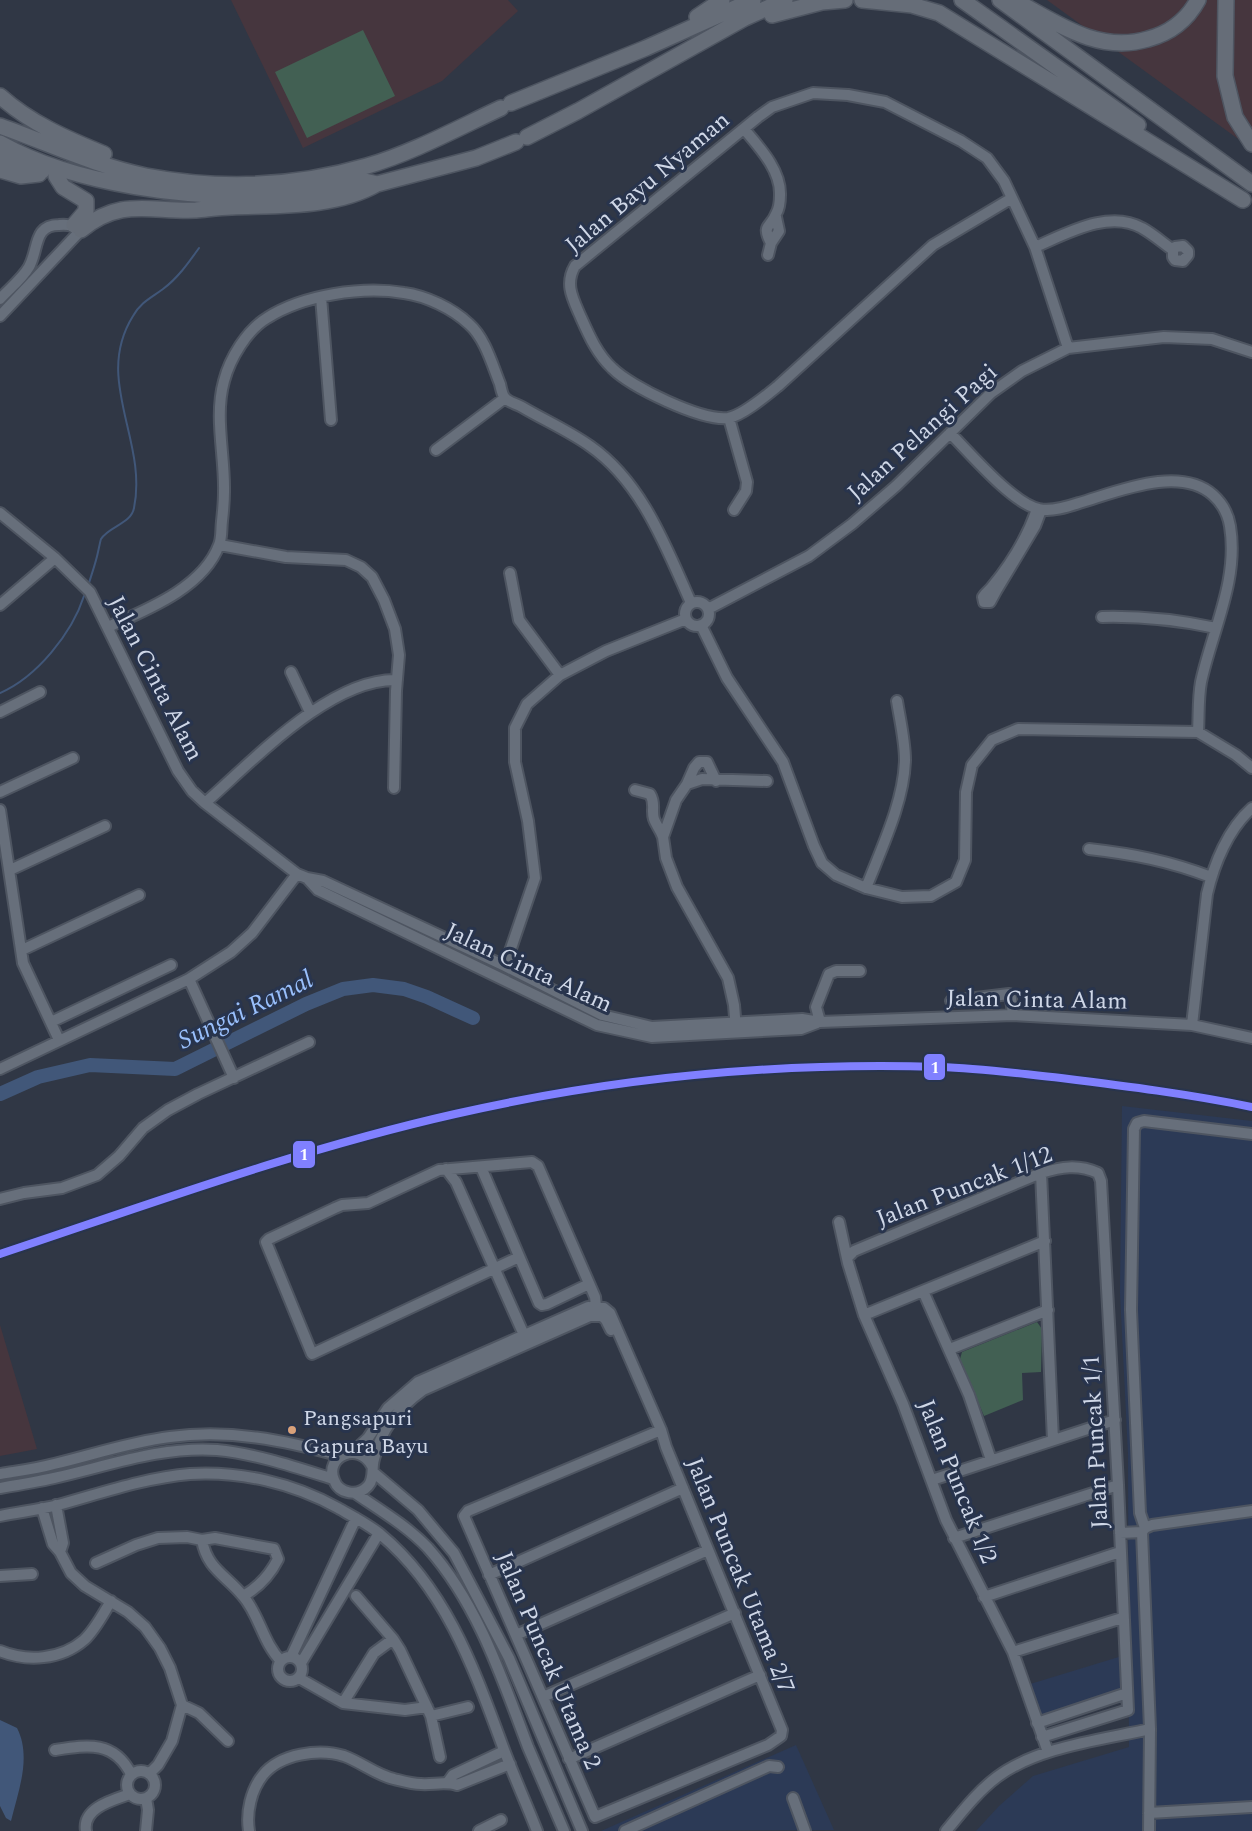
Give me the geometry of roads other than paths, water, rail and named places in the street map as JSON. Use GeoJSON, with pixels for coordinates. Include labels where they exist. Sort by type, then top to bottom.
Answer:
{"type":"FeatureCollection","features":[{"type":"Feature","properties":{"kind":"highway"},"geometry":{"type":"LineString","coordinates":[[646,48],[722,0]]}},
{"type":"Feature","properties":{"kind":"highway"},"geometry":{"type":"LineString","coordinates":[[0,126],[146,176],[230,186],[278,184],[327,176],[369,165],[425,142],[753,0]]}},
{"type":"Feature","properties":{"kind":"highway"},"geometry":{"type":"LineString","coordinates":[[78,227],[119,209],[194,210],[281,206],[333,199],[362,192],[377,184],[476,158],[578,111],[745,18],[785,0]]}},
{"type":"Feature","properties":{"kind":"highway"},"geometry":{"type":"LineString","coordinates":[[711,38],[784,10],[845,0]]}},
{"type":"Feature","properties":{"kind":"highway"},"geometry":{"type":"LineString","coordinates":[[862,0],[912,5],[939,13],[1247,203]]}},
{"type":"Feature","properties":{"kind":"highway"},"geometry":{"type":"LineString","coordinates":[[962,0],[1247,203]]}},
{"type":"Feature","properties":{"kind":"highway"},"geometry":{"type":"LineString","coordinates":[[1000,0],[1252,184]]}},
{"type":"Feature","properties":{"kind":"highway"},"geometry":{"type":"LineString","coordinates":[[1014,0],[1082,36],[1113,44],[1141,41],[1174,28],[1188,16],[1198,0]]}},
{"type":"Feature","properties":{"kind":"highway"},"geometry":{"type":"LineString","coordinates":[[1226,0],[1225,76],[1235,117],[1252,144]]}},
{"type":"Feature","properties":{"kind":"highway"},"geometry":{"type":"LineString","coordinates":[[0,96],[35,122],[77,143],[117,159],[190,181]]}},
{"type":"Feature","properties":{"kind":"highway"},"geometry":{"type":"LineString","coordinates":[[2,149],[107,181],[148,189],[231,197],[280,195],[330,188],[360,180],[377,184]]}},
{"type":"Feature","properties":{"kind":"highway"},"geometry":{"type":"LineString","coordinates":[[2,149],[51,174],[120,193],[152,200],[230,207]]}},
{"type":"Feature","properties":{"kind":"highway"},"geometry":{"type":"LineString","coordinates":[[0,170],[21,176],[51,174]]}},
{"type":"Feature","properties":{"kind":"highway"},"geometry":{"type":"LineString","coordinates":[[51,174],[63,187],[86,201],[86,211],[78,227]]}},
{"type":"Feature","properties":{"kind":"street","name":"Jalan Bayu Nyaman"},"geometry":{"type":"LineString","coordinates":[[729,418],[705,416],[672,403],[640,387],[613,369],[598,352],[588,333],[571,295],[569,283],[575,266],[772,107],[813,93],[848,95],[885,102],[961,141],[987,158],[1004,181],[1035,247],[1068,348]]}},
{"type":"Feature","properties":{"kind":"street"},"geometry":{"type":"LineString","coordinates":[[744,129],[760,147],[774,171],[780,195],[776,217],[771,220],[766,231],[771,243],[768,255]]}},
{"type":"Feature","properties":{"kind":"street"},"geometry":{"type":"LineString","coordinates":[[734,510],[746,491],[747,482],[729,418],[756,404],[778,386],[933,245],[1012,198]]}},
{"type":"Feature","properties":{"kind":"street"},"geometry":{"type":"LineString","coordinates":[[1035,247],[1088,226],[1113,220],[1141,227],[1173,250]]}},
{"type":"Feature","properties":{"kind":"street"},"geometry":{"type":"LineString","coordinates":[[57,225],[64,232],[68,243]]}},
{"type":"Feature","properties":{"kind":"street"},"geometry":{"type":"LineString","coordinates":[[0,299],[28,269],[38,235],[43,229],[57,225],[78,227],[68,243],[0,316]]}},
{"type":"Feature","properties":{"kind":"street"},"geometry":{"type":"LineString","coordinates":[[108,627],[153,607],[190,584],[220,545],[224,491],[219,405],[224,380],[232,358],[247,336],[265,319],[294,304],[321,297],[380,291],[405,293],[432,301],[454,312],[471,325],[483,344],[505,398],[588,444],[609,461],[639,497],[691,603]]}},
{"type":"Feature","properties":{"kind":"street"},"geometry":{"type":"LineString","coordinates":[[321,297],[331,420]]}},
{"type":"Feature","properties":{"kind":"street","name":"Jalan Pelangi Pagi"},"geometry":{"type":"LineString","coordinates":[[708,609],[809,556],[852,524],[896,486],[991,393],[1010,378],[1068,348],[1164,337],[1212,339],[1252,352]]}},
{"type":"Feature","properties":{"kind":"street"},"geometry":{"type":"LineString","coordinates":[[436,450],[505,398]]}},
{"type":"Feature","properties":{"kind":"street"},"geometry":{"type":"LineString","coordinates":[[950,433],[1011,493],[1039,510],[1071,506],[1155,482],[1181,481],[1205,488],[1221,503],[1230,525],[1231,552],[1228,588],[1201,683],[1198,732]]}},
{"type":"Feature","properties":{"kind":"street"},"geometry":{"type":"LineString","coordinates":[[1039,510],[1035,526],[996,591],[993,600],[984,602],[984,594],[991,588],[1015,553],[1039,510]]}},
{"type":"Feature","properties":{"kind":"street","name":"Jalan Cinta Alam"},"geometry":{"type":"LineString","coordinates":[[0,513],[55,558],[90,592],[178,771],[204,803],[318,890],[597,1025],[652,1037],[802,1019],[820,1022],[1012,1015],[1192,1025],[1252,1038]]}},
{"type":"Feature","properties":{"kind":"street"},"geometry":{"type":"LineString","coordinates":[[220,545],[286,557],[346,560],[361,567],[372,577],[395,629],[399,655],[394,788]]}},
{"type":"Feature","properties":{"kind":"street"},"geometry":{"type":"LineString","coordinates":[[0,606],[55,558]]}},
{"type":"Feature","properties":{"kind":"street"},"geometry":{"type":"LineString","coordinates":[[510,573],[519,620],[560,675]]}},
{"type":"Feature","properties":{"kind":"street"},"geometry":{"type":"LineString","coordinates":[[699,602],[708,609],[709,617],[700,626],[694,626],[686,619],[686,609],[691,603],[699,602]]}},
{"type":"Feature","properties":{"kind":"street"},"geometry":{"type":"LineString","coordinates":[[1102,617],[1133,616],[1175,620],[1216,628]]}},
{"type":"Feature","properties":{"kind":"street"},"geometry":{"type":"LineString","coordinates":[[505,966],[535,878],[528,821],[514,762],[515,728],[527,704],[560,675],[606,651],[686,619]]}},
{"type":"Feature","properties":{"kind":"street"},"geometry":{"type":"LineString","coordinates":[[700,626],[727,678],[783,762],[822,863],[836,875],[866,888],[902,897],[931,896],[956,882],[965,860],[966,792],[972,765],[992,740],[1018,729],[1198,732],[1236,755],[1252,768]]}},
{"type":"Feature","properties":{"kind":"street"},"geometry":{"type":"LineString","coordinates":[[291,672],[310,712]]}},
{"type":"Feature","properties":{"kind":"street"},"geometry":{"type":"LineString","coordinates":[[204,803],[310,712],[375,681],[397,680]]}},
{"type":"Feature","properties":{"kind":"street"},"geometry":{"type":"LineString","coordinates":[[0,712],[40,692]]}},
{"type":"Feature","properties":{"kind":"street"},"geometry":{"type":"LineString","coordinates":[[866,888],[890,826],[900,791],[905,760],[897,700]]}},
{"type":"Feature","properties":{"kind":"street"},"geometry":{"type":"LineString","coordinates":[[0,792],[74,758]]}},
{"type":"Feature","properties":{"kind":"street"},"geometry":{"type":"LineString","coordinates":[[663,837],[676,800],[699,762],[706,762],[716,781]]}},
{"type":"Feature","properties":{"kind":"street"},"geometry":{"type":"LineString","coordinates":[[687,784],[702,779],[767,781]]}},
{"type":"Feature","properties":{"kind":"street"},"geometry":{"type":"LineString","coordinates":[[635,790],[650,794],[654,802],[654,822],[660,827],[666,858],[677,887],[728,978],[736,1028]]}},
{"type":"Feature","properties":{"kind":"street"},"geometry":{"type":"LineString","coordinates":[[1192,1025],[1205,904],[1211,877],[1226,842],[1252,808]]}},
{"type":"Feature","properties":{"kind":"street"},"geometry":{"type":"LineString","coordinates":[[0,810],[23,963],[59,1040]]}},
{"type":"Feature","properties":{"kind":"street"},"geometry":{"type":"LineString","coordinates":[[10,870],[105,826]]}},
{"type":"Feature","properties":{"kind":"street"},"geometry":{"type":"LineString","coordinates":[[1089,849],[1138,854],[1179,864],[1211,877]]}},
{"type":"Feature","properties":{"kind":"street"},"geometry":{"type":"LineString","coordinates":[[0,1069],[189,979],[231,952],[252,933],[302,876]]}},
{"type":"Feature","properties":{"kind":"street","name":"Jalan Cinta Alam"},"geometry":{"type":"LineString","coordinates":[[302,876],[324,881],[505,966],[593,1012],[641,1025],[736,1028]]}},
{"type":"Feature","properties":{"kind":"street"},"geometry":{"type":"LineString","coordinates":[[22,950],[139,895]]}},
{"type":"Feature","properties":{"kind":"street"},"geometry":{"type":"LineString","coordinates":[[51,1022],[171,965]]}},
{"type":"Feature","properties":{"kind":"street"},"geometry":{"type":"LineString","coordinates":[[820,1022],[816,1007],[829,974],[836,971],[860,971]]}},
{"type":"Feature","properties":{"kind":"street"},"geometry":{"type":"LineString","coordinates":[[189,979],[233,1076]]}},
{"type":"Feature","properties":{"kind":"street"},"geometry":{"type":"LineString","coordinates":[[951,1001],[1009,994],[1012,1015]]}},
{"type":"Feature","properties":{"kind":"street"},"geometry":{"type":"LineString","coordinates":[[0,1199],[62,1188],[97,1175],[119,1156],[143,1128],[168,1110],[233,1076],[309,1042]]}},
{"type":"Feature","properties":{"kind":"street"},"geometry":{"type":"LineString","coordinates":[[1149,1831],[1150,1729],[1143,1530],[1140,1512],[1131,1310],[1134,1129],[1137,1123],[1144,1121],[1252,1134]]}},
{"type":"Feature","properties":{"kind":"street"},"geometry":{"type":"LineString","coordinates":[[519,1257],[312,1354],[266,1242],[334,1208],[342,1205],[368,1203],[433,1172],[446,1169],[536,1163],[589,1284],[596,1306]]}},
{"type":"Feature","properties":{"kind":"street"},"geometry":{"type":"LineString","coordinates":[[481,1167],[536,1297],[542,1305],[589,1284]]}},
{"type":"Feature","properties":{"kind":"street","name":"Jalan Puncak 1/12"},"geometry":{"type":"LineString","coordinates":[[848,1257],[854,1251],[1041,1173],[1061,1167],[1089,1169],[1098,1173]]}},
{"type":"Feature","properties":{"kind":"street"},"geometry":{"type":"LineString","coordinates":[[446,1169],[456,1182],[524,1335],[536,1340]]}},
{"type":"Feature","properties":{"kind":"street"},"geometry":{"type":"LineString","coordinates":[[1041,1173],[1053,1440]]}},
{"type":"Feature","properties":{"kind":"street","name":"Jalan Puncak 1/1"},"geometry":{"type":"LineString","coordinates":[[1042,1737],[1128,1710],[1106,1247],[1101,1181],[1098,1173]]}},
{"type":"Feature","properties":{"kind":"street","name":"Jalan Puncak 1/2"},"geometry":{"type":"LineString","coordinates":[[839,1222],[848,1263],[864,1315],[903,1404],[954,1539],[1013,1652],[1048,1752]]}},
{"type":"Feature","properties":{"kind":"street"},"geometry":{"type":"LineString","coordinates":[[864,1315],[1045,1241]]}},
{"type":"Feature","properties":{"kind":"street"},"geometry":{"type":"LineString","coordinates":[[923,1291],[969,1395],[991,1460]]}},
{"type":"Feature","properties":{"kind":"street"},"geometry":{"type":"LineString","coordinates":[[0,1474],[52,1465],[120,1446],[170,1437],[217,1434],[255,1436],[284,1441],[341,1456],[353,1452],[368,1438],[388,1408],[418,1382],[588,1307],[596,1306],[610,1313],[658,1431]]}},
{"type":"Feature","properties":{"kind":"street"},"geometry":{"type":"LineString","coordinates":[[950,1350],[1048,1310]]}},
{"type":"Feature","properties":{"kind":"street"},"geometry":{"type":"LineString","coordinates":[[355,1493],[366,1488],[372,1478],[377,1444],[395,1414],[410,1399],[423,1390],[590,1316],[602,1316],[606,1320],[658,1431]]}},
{"type":"Feature","properties":{"kind":"street"},"geometry":{"type":"LineString","coordinates":[[516,1349],[524,1335]]}},
{"type":"Feature","properties":{"kind":"street"},"geometry":{"type":"LineString","coordinates":[[932,1480],[1115,1420]]}},
{"type":"Feature","properties":{"kind":"street","name":"Jalan Puncak Utama 2/7"},"geometry":{"type":"LineString","coordinates":[[595,1817],[768,1745],[781,1736],[780,1724],[658,1431]]}},
{"type":"Feature","properties":{"kind":"street","name":"Jalan Puncak Utama 2"},"geometry":{"type":"LineString","coordinates":[[595,1817],[464,1519],[468,1511],[658,1431]]}},
{"type":"Feature","properties":{"kind":"street"},"geometry":{"type":"LineString","coordinates":[[0,1488],[55,1478],[134,1458],[173,1451],[205,1450],[254,1455],[333,1479],[342,1490],[355,1493],[403,1526],[427,1547],[460,1593],[496,1663],[564,1831]]}},
{"type":"Feature","properties":{"kind":"street"},"geometry":{"type":"LineString","coordinates":[[353,1452],[365,1457],[372,1469],[418,1510],[454,1553],[509,1658],[584,1831]]}},
{"type":"Feature","properties":{"kind":"street"},"geometry":{"type":"LineString","coordinates":[[333,1479],[333,1467],[341,1456]]}},
{"type":"Feature","properties":{"kind":"street"},"geometry":{"type":"LineString","coordinates":[[0,1516],[56,1505],[155,1478],[191,1474],[221,1474],[280,1483],[316,1496],[356,1518],[379,1533],[422,1578],[449,1616],[470,1659],[537,1831]]}},
{"type":"Feature","properties":{"kind":"street"},"geometry":{"type":"LineString","coordinates":[[954,1539],[1118,1485]]}},
{"type":"Feature","properties":{"kind":"street"},"geometry":{"type":"LineString","coordinates":[[489,1575],[683,1488]]}},
{"type":"Feature","properties":{"kind":"street"},"geometry":{"type":"LineString","coordinates":[[56,1505],[63,1543],[60,1552]]}},
{"type":"Feature","properties":{"kind":"street"},"geometry":{"type":"LineString","coordinates":[[42,1508],[53,1545],[60,1552],[71,1573],[85,1586],[128,1612],[145,1627],[160,1648],[170,1668],[182,1705],[172,1741],[158,1765],[150,1773]]}},
{"type":"Feature","properties":{"kind":"street"},"geometry":{"type":"LineString","coordinates":[[1120,1533],[1143,1530],[1164,1523],[1252,1511]]}},
{"type":"Feature","properties":{"kind":"street"},"geometry":{"type":"LineString","coordinates":[[356,1518],[286,1659],[278,1668],[282,1678],[289,1682],[300,1678],[303,1671],[301,1663],[379,1533]]}},
{"type":"Feature","properties":{"kind":"street"},"geometry":{"type":"LineString","coordinates":[[96,1563],[158,1538],[188,1537],[202,1540],[215,1538],[269,1547],[277,1553],[275,1564],[263,1582],[243,1596]]}},
{"type":"Feature","properties":{"kind":"street"},"geometry":{"type":"LineString","coordinates":[[202,1540],[209,1562],[243,1596],[272,1650],[286,1659],[301,1663]]}},
{"type":"Feature","properties":{"kind":"street"},"geometry":{"type":"LineString","coordinates":[[516,1635],[708,1550]]}},
{"type":"Feature","properties":{"kind":"street"},"geometry":{"type":"LineString","coordinates":[[984,1597],[1120,1552]]}},
{"type":"Feature","properties":{"kind":"street"},"geometry":{"type":"LineString","coordinates":[[0,1576],[32,1574]]}},
{"type":"Feature","properties":{"kind":"street"},"geometry":{"type":"LineString","coordinates":[[356,1596],[393,1639],[429,1711],[440,1758]]}},
{"type":"Feature","properties":{"kind":"street"},"geometry":{"type":"LineString","coordinates":[[0,1651],[19,1658],[44,1658],[65,1651],[84,1640],[111,1601]]}},
{"type":"Feature","properties":{"kind":"street"},"geometry":{"type":"LineString","coordinates":[[543,1697],[735,1613]]}},
{"type":"Feature","properties":{"kind":"street"},"geometry":{"type":"LineString","coordinates":[[1013,1652],[1122,1618]]}},
{"type":"Feature","properties":{"kind":"street"},"geometry":{"type":"LineString","coordinates":[[343,1703],[374,1653],[393,1639]]}},
{"type":"Feature","properties":{"kind":"street"},"geometry":{"type":"LineString","coordinates":[[569,1759],[760,1675]]}},
{"type":"Feature","properties":{"kind":"street"},"geometry":{"type":"LineString","coordinates":[[300,1678],[343,1703],[429,1711],[468,1707]]}},
{"type":"Feature","properties":{"kind":"street"},"geometry":{"type":"LineString","coordinates":[[1037,1723],[1127,1693]]}},
{"type":"Feature","properties":{"kind":"street"},"geometry":{"type":"LineString","coordinates":[[182,1705],[199,1713],[228,1741]]}},
{"type":"Feature","properties":{"kind":"street"},"geometry":{"type":"LineString","coordinates":[[946,1831],[979,1792],[998,1776],[1048,1752],[1150,1729]]}},
{"type":"Feature","properties":{"kind":"street"},"geometry":{"type":"LineString","coordinates":[[55,1750],[96,1746],[110,1750],[119,1756],[131,1774]]}},
{"type":"Feature","properties":{"kind":"street"},"geometry":{"type":"LineString","coordinates":[[249,1831],[247,1818],[252,1794],[264,1774],[279,1763],[310,1751],[343,1756],[390,1778],[418,1784],[448,1782],[457,1785],[510,1764]]}},
{"type":"Feature","properties":{"kind":"street"},"geometry":{"type":"LineString","coordinates":[[448,1782],[453,1776],[504,1751]]}},
{"type":"Feature","properties":{"kind":"street"},"geometry":{"type":"LineString","coordinates":[[625,1831],[769,1766],[778,1767]]}},
{"type":"Feature","properties":{"kind":"street"},"geometry":{"type":"LineString","coordinates":[[137,1771],[150,1773],[155,1784],[154,1790],[146,1798],[134,1798],[126,1784],[131,1774],[137,1771]]}},
{"type":"Feature","properties":{"kind":"street"},"geometry":{"type":"LineString","coordinates":[[86,1831],[87,1819],[99,1807],[130,1794]]}},
{"type":"Feature","properties":{"kind":"street"},"geometry":{"type":"LineString","coordinates":[[146,1798],[148,1810],[146,1831]]}},
{"type":"Feature","properties":{"kind":"street"},"geometry":{"type":"LineString","coordinates":[[793,1798],[805,1831]]}},
{"type":"Feature","properties":{"kind":"street"},"geometry":{"type":"LineString","coordinates":[[1149,1813],[1252,1807]]}},
{"type":"Feature","properties":{"kind":"street"},"geometry":{"type":"LineString","coordinates":[[478,1831],[501,1821]]}},
{"type":"Feature","properties":{"kind":"waterway"},"geometry":{"type":"LineString","coordinates":[[89,583],[101,539],[129,518],[134,508],[136,483],[134,458],[119,387],[118,363],[122,340],[139,307],[174,280],[199,248]]}},
{"type":"Feature","properties":{"kind":"waterway"},"geometry":{"type":"LineString","coordinates":[[0,693],[14,686],[40,665],[71,625],[84,596]]}},
{"type":"Feature","properties":{"kind":"waterway","name":"Sungai Ramal"},"geometry":{"type":"LineString","coordinates":[[0,1094],[38,1077],[90,1065],[175,1069],[306,1004],[343,989],[373,985],[404,989],[473,1018]]}},
{"type":"Feature","properties":{"kind":"place","name":"Pangsapuri Gapura Bayu"},"geometry":{"type":"Point","coordinates":[292,1430]}}]}
